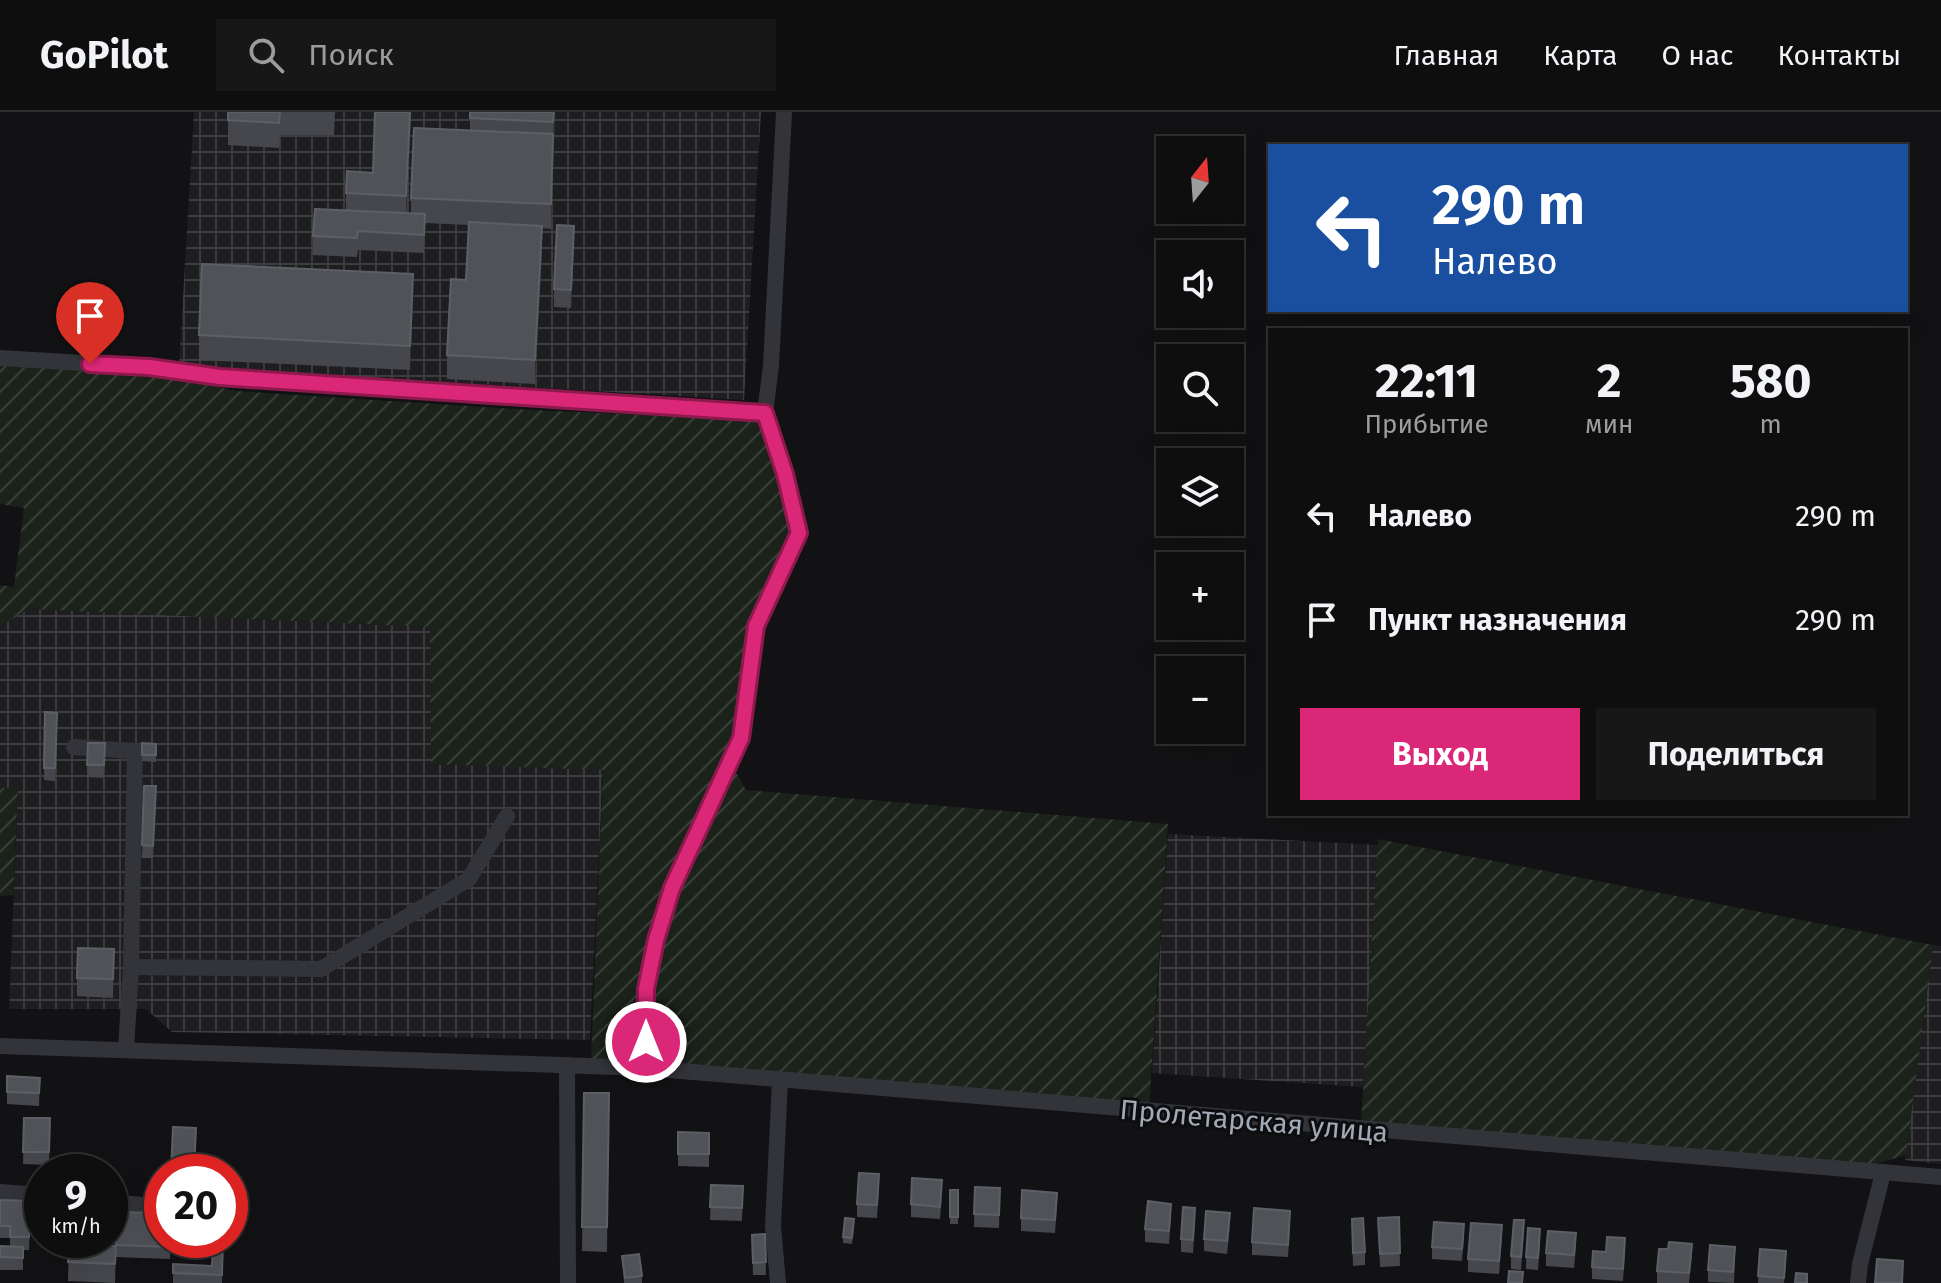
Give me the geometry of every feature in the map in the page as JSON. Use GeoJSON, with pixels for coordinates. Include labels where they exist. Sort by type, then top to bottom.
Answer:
{"type":"FeatureCollection","features":[{"type":"Feature","properties":{"kind":"street"},"geometry":{"type":"LineString","coordinates":[[645,1068],[646,989],[656,940],[672,888],[741,738],[756,626],[799,533],[785,474],[765,413],[771,366],[784,112]]}},
{"type":"Feature","properties":{"kind":"street"},"geometry":{"type":"LineString","coordinates":[[0,358],[149,367],[220,377],[765,413]]}},
{"type":"Feature","properties":{"kind":"street"},"geometry":{"type":"LineString","coordinates":[[0,1046],[126,1050],[131,967],[135,751],[74,747]]}},
{"type":"Feature","properties":{"kind":"street"},"geometry":{"type":"LineString","coordinates":[[131,967],[321,969],[469,879],[507,816]]}},
{"type":"Feature","properties":{"kind":"street","name":"Пролетарская улица"},"geometry":{"type":"LineString","coordinates":[[126,1050],[645,1068],[1941,1177]]}},
{"type":"Feature","properties":{"kind":"street"},"geometry":{"type":"LineString","coordinates":[[567,1065],[568,1283]]}},
{"type":"Feature","properties":{"kind":"street"},"geometry":{"type":"LineString","coordinates":[[778,1283],[773,1226],[780,1081]]}},
{"type":"Feature","properties":{"kind":"street"},"geometry":{"type":"LineString","coordinates":[[1858,1283],[1883,1173]]}},
{"type":"Feature","properties":{"kind":"street"},"geometry":{"type":"LineString","coordinates":[[0,1192],[24,1194]]}},
{"type":"Feature","properties":{"kind":"shaded area"},"geometry":{"type":"Polygon","coordinates":[[[194,112],[761,112],[744,400],[179,366],[194,112]]]}},
{"type":"Feature","properties":{"kind":"shaded area"},"geometry":{"type":"Polygon","coordinates":[[[0,364],[149,372],[236,391],[530,410],[763,420],[791,536],[748,634],[736,735],[666,890],[638,1010],[635,1061],[591,1060],[603,770],[431,764],[430,627],[29,609],[0,626],[0,585],[14,587],[24,508],[0,504],[0,364]]]}},
{"type":"Feature","properties":{"kind":"shaded area"},"geometry":{"type":"Polygon","coordinates":[[[29,609],[431,627],[432,764],[603,769],[590,1040],[172,1032],[146,1009],[9,1009],[18,788],[0,788],[0,626],[29,609]]]}},
{"type":"Feature","properties":{"kind":"shaded area"},"geometry":{"type":"Polygon","coordinates":[[[733,767],[746,790],[1168,824],[1149,1107],[652,1063],[653,988],[674,894],[733,767]]]}},
{"type":"Feature","properties":{"kind":"shaded area"},"geometry":{"type":"Polygon","coordinates":[[[0,788],[18,788],[13,895],[0,896],[0,788]]]}},
{"type":"Feature","properties":{"kind":"shaded area"},"geometry":{"type":"Polygon","coordinates":[[[1168,834],[1379,845],[1363,1087],[1152,1073],[1168,834]]]}},
{"type":"Feature","properties":{"kind":"shaded area"},"geometry":{"type":"Polygon","coordinates":[[[1378,839],[1933,945],[1906,1155],[1872,1165],[1361,1123],[1378,839]]]}},
{"type":"Feature","properties":{"kind":"shaded area"},"geometry":{"type":"Polygon","coordinates":[[[1933,945],[1941,946],[1941,1164],[1905,1160],[1933,945]]]}},
{"type":"Feature","properties":{"kind":"building"},"geometry":{"type":"Polygon","coordinates":[[[228,112],[280,112],[279,123],[228,120],[228,112]]]}},
{"type":"Feature","properties":{"kind":"building"},"geometry":{"type":"Polygon","coordinates":[[[375,112],[410,112],[406,196],[346,193],[347,171],[373,173],[375,112]]]}},
{"type":"Feature","properties":{"kind":"building"},"geometry":{"type":"Polygon","coordinates":[[[470,112],[554,112],[553,122],[470,118],[470,112]]]}},
{"type":"Feature","properties":{"kind":"building"},"geometry":{"type":"Polygon","coordinates":[[[414,128],[553,134],[551,204],[411,198],[414,128]]]}},
{"type":"Feature","properties":{"kind":"building"},"geometry":{"type":"Polygon","coordinates":[[[315,209],[425,214],[424,235],[358,231],[357,238],[313,236],[315,209]]]}},
{"type":"Feature","properties":{"kind":"building"},"geometry":{"type":"Polygon","coordinates":[[[469,222],[542,226],[535,360],[447,355],[451,279],[466,280],[469,222]]]}},
{"type":"Feature","properties":{"kind":"building"},"geometry":{"type":"Polygon","coordinates":[[[557,225],[574,226],[571,290],[554,289],[557,225]]]}},
{"type":"Feature","properties":{"kind":"building"},"geometry":{"type":"Polygon","coordinates":[[[202,264],[413,274],[410,346],[199,335],[202,264]]]}},
{"type":"Feature","properties":{"kind":"building"},"geometry":{"type":"Polygon","coordinates":[[[45,712],[57,713],[55,768],[44,768],[45,712]]]}},
{"type":"Feature","properties":{"kind":"building"},"geometry":{"type":"Polygon","coordinates":[[[88,743],[105,743],[104,765],[87,765],[88,743]]]}},
{"type":"Feature","properties":{"kind":"building"},"geometry":{"type":"Polygon","coordinates":[[[142,743],[156,744],[156,755],[142,755],[142,743]]]}},
{"type":"Feature","properties":{"kind":"building"},"geometry":{"type":"Polygon","coordinates":[[[144,786],[156,786],[153,846],[142,845],[144,786]]]}},
{"type":"Feature","properties":{"kind":"building"},"geometry":{"type":"Polygon","coordinates":[[[78,948],[114,949],[113,979],[77,978],[78,948]]]}},
{"type":"Feature","properties":{"kind":"building"},"geometry":{"type":"Polygon","coordinates":[[[7,1076],[40,1078],[39,1093],[7,1092],[7,1076]]]}},
{"type":"Feature","properties":{"kind":"building"},"geometry":{"type":"Polygon","coordinates":[[[584,1093],[609,1093],[607,1227],[582,1227],[584,1093]]]}},
{"type":"Feature","properties":{"kind":"building"},"geometry":{"type":"Polygon","coordinates":[[[24,1118],[50,1118],[49,1152],[23,1152],[24,1118]]]}},
{"type":"Feature","properties":{"kind":"building"},"geometry":{"type":"Polygon","coordinates":[[[173,1127],[196,1128],[195,1154],[172,1154],[173,1127]]]}},
{"type":"Feature","properties":{"kind":"building"},"geometry":{"type":"Polygon","coordinates":[[[678,1132],[709,1133],[709,1154],[678,1154],[678,1132]]]}},
{"type":"Feature","properties":{"kind":"building"},"geometry":{"type":"Polygon","coordinates":[[[859,1173],[879,1174],[877,1205],[857,1204],[859,1173]]]}},
{"type":"Feature","properties":{"kind":"building"},"geometry":{"type":"Polygon","coordinates":[[[912,1178],[942,1180],[940,1207],[911,1204],[912,1178]]]}},
{"type":"Feature","properties":{"kind":"building"},"geometry":{"type":"Polygon","coordinates":[[[711,1185],[743,1186],[742,1208],[710,1207],[711,1185]]]}},
{"type":"Feature","properties":{"kind":"building"},"geometry":{"type":"Polygon","coordinates":[[[975,1187],[1000,1188],[999,1215],[974,1214],[975,1187]]]}},
{"type":"Feature","properties":{"kind":"building"},"geometry":{"type":"Polygon","coordinates":[[[950,1190],[958,1190],[958,1217],[950,1217],[950,1190]]]}},
{"type":"Feature","properties":{"kind":"building"},"geometry":{"type":"Polygon","coordinates":[[[1022,1190],[1057,1193],[1055,1220],[1021,1218],[1022,1190]]]}},
{"type":"Feature","properties":{"kind":"building"},"geometry":{"type":"Polygon","coordinates":[[[0,1200],[24,1201],[24,1237],[10,1237],[10,1226],[0,1226],[0,1200]]]}},
{"type":"Feature","properties":{"kind":"building"},"geometry":{"type":"Polygon","coordinates":[[[1148,1201],[1171,1204],[1169,1231],[1145,1229],[1148,1201]]]}},
{"type":"Feature","properties":{"kind":"building"},"geometry":{"type":"Polygon","coordinates":[[[1183,1207],[1195,1208],[1193,1240],[1181,1239],[1183,1207]]]}},
{"type":"Feature","properties":{"kind":"building"},"geometry":{"type":"Polygon","coordinates":[[[1254,1208],[1290,1211],[1288,1245],[1252,1242],[1254,1208]]]}},
{"type":"Feature","properties":{"kind":"building"},"geometry":{"type":"Polygon","coordinates":[[[1206,1211],[1230,1213],[1227,1241],[1204,1239],[1206,1211]]]}},
{"type":"Feature","properties":{"kind":"building"},"geometry":{"type":"Polygon","coordinates":[[[128,1212],[144,1213],[144,1246],[128,1245],[128,1212]]]}},
{"type":"Feature","properties":{"kind":"building"},"geometry":{"type":"Polygon","coordinates":[[[1399,1217],[1400,1253],[1380,1254],[1378,1218],[1399,1217]]]}},
{"type":"Feature","properties":{"kind":"building"},"geometry":{"type":"Polygon","coordinates":[[[845,1218],[854,1219],[852,1238],[843,1237],[845,1218]]]}},
{"type":"Feature","properties":{"kind":"building"},"geometry":{"type":"Polygon","coordinates":[[[1363,1218],[1365,1252],[1353,1253],[1352,1219],[1363,1218]]]}},
{"type":"Feature","properties":{"kind":"building"},"geometry":{"type":"Polygon","coordinates":[[[1514,1220],[1524,1220],[1521,1257],[1511,1256],[1514,1220]]]}},
{"type":"Feature","properties":{"kind":"building"},"geometry":{"type":"Polygon","coordinates":[[[1434,1222],[1464,1224],[1462,1249],[1432,1247],[1434,1222]]]}},
{"type":"Feature","properties":{"kind":"building"},"geometry":{"type":"Polygon","coordinates":[[[1471,1223],[1502,1225],[1499,1261],[1468,1259],[1471,1223]]]}},
{"type":"Feature","properties":{"kind":"building"},"geometry":{"type":"Polygon","coordinates":[[[1528,1228],[1540,1229],[1538,1258],[1526,1257],[1528,1228]]]}},
{"type":"Feature","properties":{"kind":"building"},"geometry":{"type":"Polygon","coordinates":[[[1548,1231],[1576,1233],[1574,1255],[1546,1253],[1548,1231]]]}},
{"type":"Feature","properties":{"kind":"building"},"geometry":{"type":"Polygon","coordinates":[[[765,1234],[766,1262],[753,1263],[752,1235],[765,1234]]]}},
{"type":"Feature","properties":{"kind":"building"},"geometry":{"type":"Polygon","coordinates":[[[1607,1237],[1625,1238],[1623,1269],[1592,1267],[1593,1251],[1606,1252],[1607,1237]]]}},
{"type":"Feature","properties":{"kind":"building"},"geometry":{"type":"Polygon","coordinates":[[[1669,1242],[1692,1244],[1689,1273],[1657,1271],[1659,1249],[1668,1249],[1669,1242]]]}},
{"type":"Feature","properties":{"kind":"building"},"geometry":{"type":"Polygon","coordinates":[[[1710,1245],[1735,1247],[1733,1272],[1708,1270],[1710,1245]]]}},
{"type":"Feature","properties":{"kind":"building"},"geometry":{"type":"Polygon","coordinates":[[[0,1246],[23,1247],[23,1258],[0,1257],[0,1246]]]}},
{"type":"Feature","properties":{"kind":"building"},"geometry":{"type":"Polygon","coordinates":[[[1760,1249],[1786,1251],[1784,1278],[1758,1276],[1760,1249]]]}},
{"type":"Feature","properties":{"kind":"building"},"geometry":{"type":"Polygon","coordinates":[[[639,1254],[642,1276],[625,1278],[622,1256],[639,1254]]]}},
{"type":"Feature","properties":{"kind":"building"},"geometry":{"type":"Polygon","coordinates":[[[68,1258],[115,1258],[115,1264],[68,1262],[68,1258]]]}},
{"type":"Feature","properties":{"kind":"building"},"geometry":{"type":"Polygon","coordinates":[[[212,1258],[222,1258],[222,1275],[173,1273],[173,1264],[212,1266],[212,1258]]]}},
{"type":"Feature","properties":{"kind":"building"},"geometry":{"type":"Polygon","coordinates":[[[1877,1259],[1903,1261],[1902,1283],[1875,1283],[1877,1259]]]}},
{"type":"Feature","properties":{"kind":"building"},"geometry":{"type":"Polygon","coordinates":[[[1509,1271],[1523,1272],[1522,1283],[1508,1283],[1509,1271]]]}},
{"type":"Feature","properties":{"kind":"building"},"geometry":{"type":"Polygon","coordinates":[[[1796,1273],[1807,1274],[1807,1283],[1795,1283],[1796,1273]]]}},
{"type":"Feature","properties":{"kind":"route"},"geometry":{"type":"LineString","coordinates":[[90,364],[149,367],[220,377],[765,413],[785,474],[799,533],[756,626],[741,738],[672,888],[656,940],[646,989],[646,1042]]}}]}
